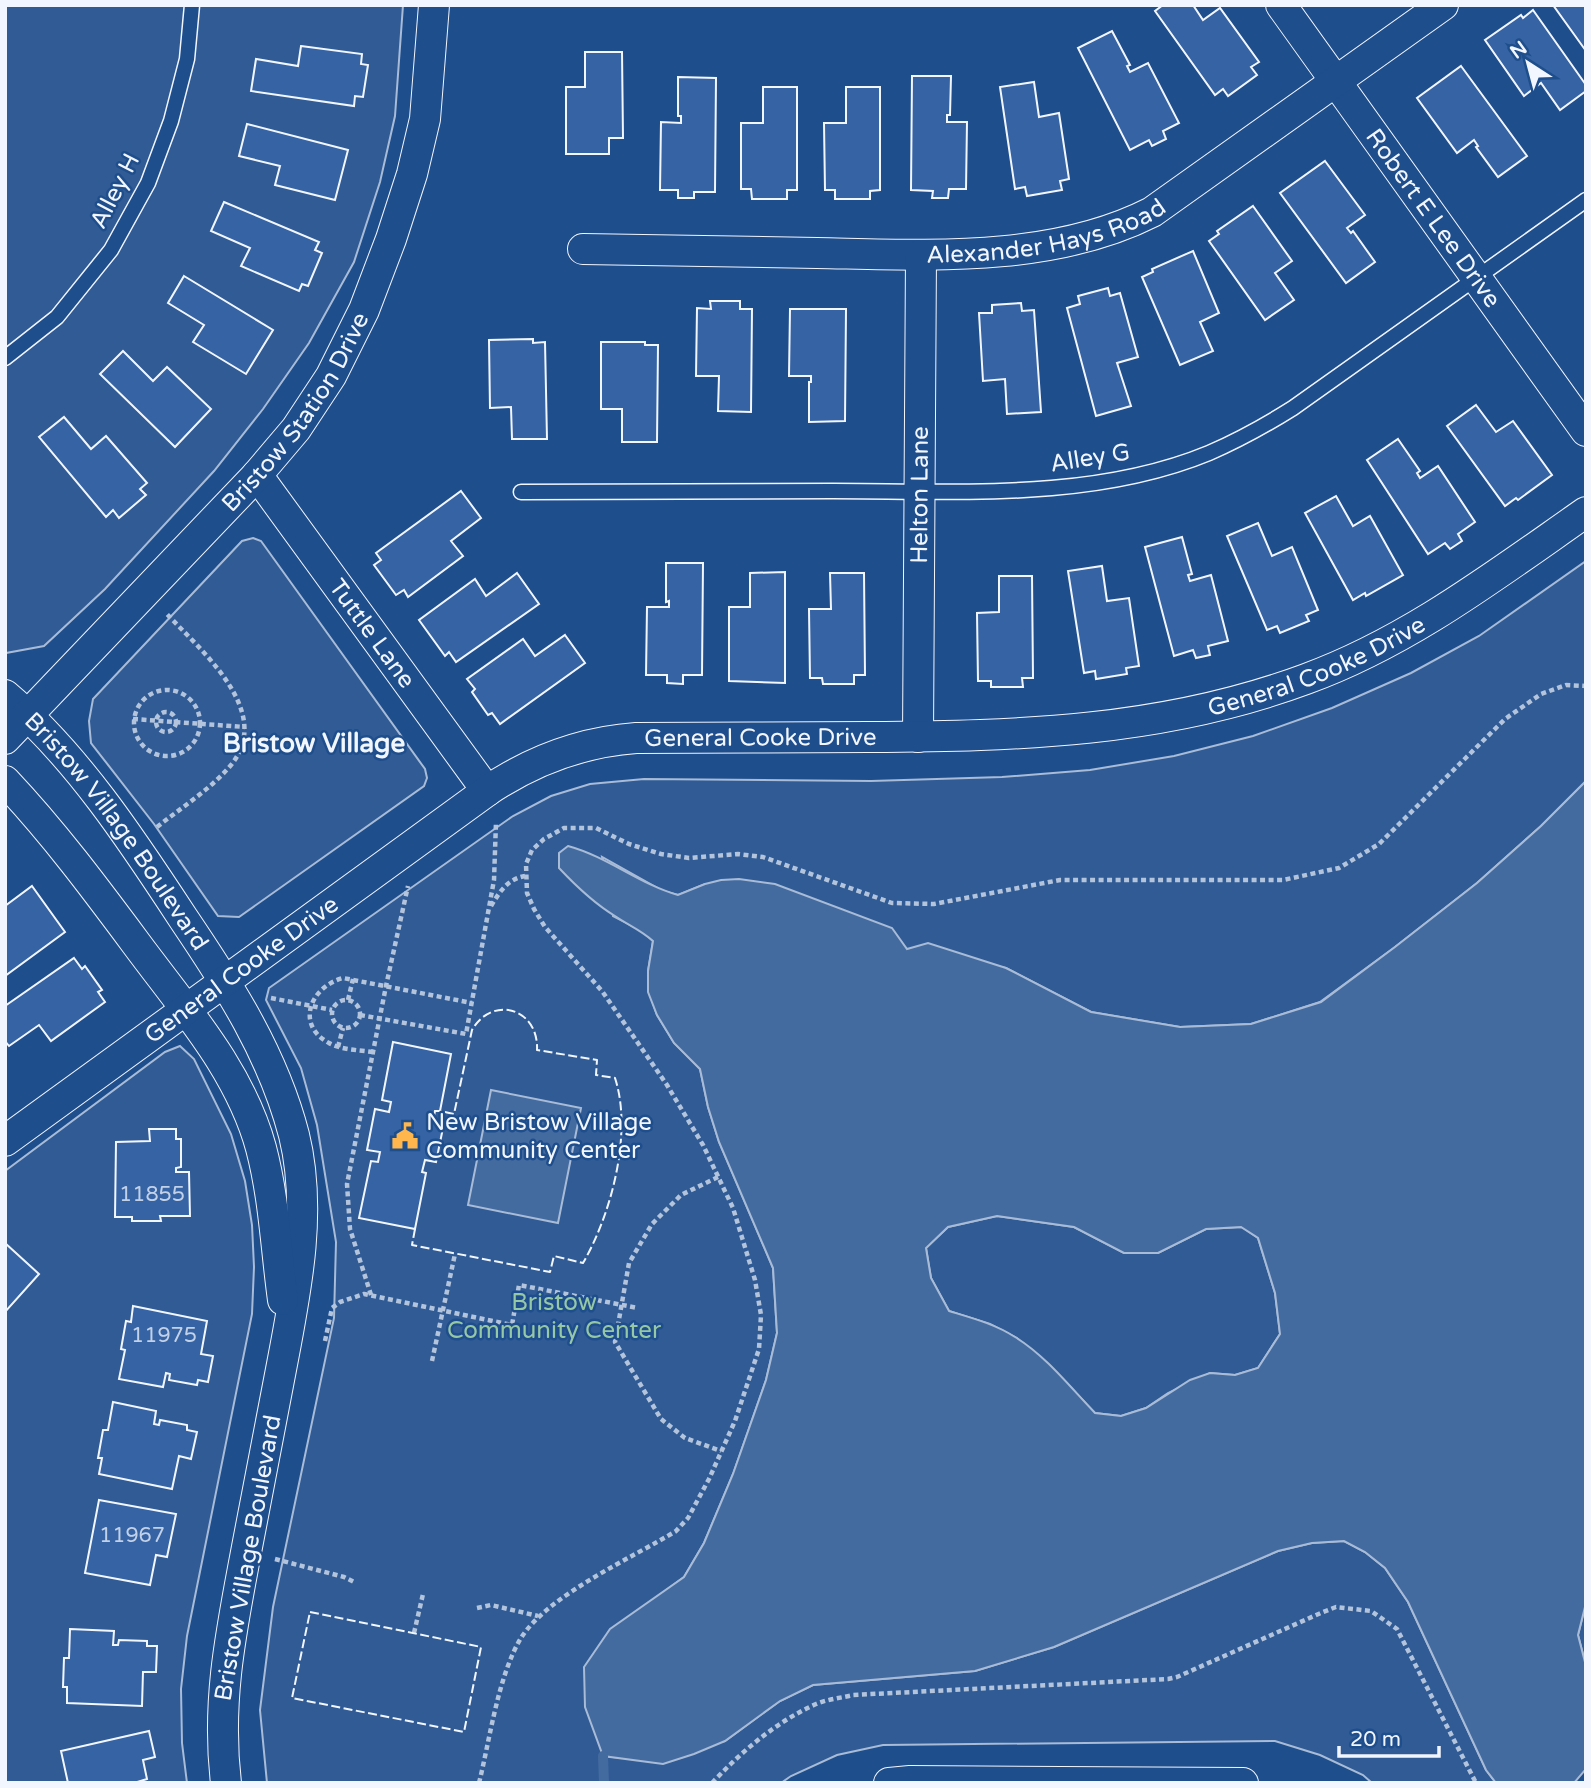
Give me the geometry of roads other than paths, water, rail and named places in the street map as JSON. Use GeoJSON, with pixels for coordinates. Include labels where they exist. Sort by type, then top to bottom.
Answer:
{"type":"FeatureCollection","features":[{"type":"Feature","properties":{"kind":"street","name":"Bristow Station Drive"},"geometry":{"type":"LineString","coordinates":[[5,739],[257,475],[296,429],[331,376],[364,310],[412,174],[425,119],[434,5]]}},
{"type":"Feature","properties":{"kind":"street","name":"Robert E Lee Drive"},"geometry":{"type":"LineString","coordinates":[[1281,5],[1586,431]]}},
{"type":"Feature","properties":{"kind":"street","name":"Alexander Hays Road"},"geometry":{"type":"LineString","coordinates":[[583,249],[921,255],[1057,244],[1124,226],[1152,212],[1204,177],[1443,5]]}},
{"type":"Feature","properties":{"kind":"street","name":"Helton Lane"},"geometry":{"type":"LineString","coordinates":[[918,737],[921,255]]}},
{"type":"Feature","properties":{"kind":"street","name":"Tuttle Lane"},"geometry":{"type":"LineString","coordinates":[[257,475],[487,791]]}},
{"type":"Feature","properties":{"kind":"street","name":"General Cooke Drive"},"geometry":{"type":"LineString","coordinates":[[5,1141],[487,791],[512,774],[542,760],[573,748],[606,741],[650,738],[1036,734],[1102,728],[1206,710],[1305,680],[1402,635],[1489,580],[1586,512]]}},
{"type":"Feature","properties":{"kind":"street","name":"Bristow Village Boulevard"},"geometry":{"type":"LineString","coordinates":[[5,695],[29,715],[60,750],[135,845],[226,981],[264,1051],[294,1135],[303,1190],[300,1255],[288,1335],[229,1642],[221,1728],[226,1783]]}},
{"type":"Feature","properties":{"kind":"street","name":"Bristow Village Boulevard"},"geometry":{"type":"LineString","coordinates":[[5,780],[90,881],[186,1010],[230,1075],[248,1110],[261,1148],[272,1203],[288,1335]]}},
{"type":"Feature","properties":{"kind":"street"},"geometry":{"type":"LineString","coordinates":[[889,1783],[1243,1783]]}},
{"type":"Feature","properties":{"kind":"lane","name":"Alley H"},"geometry":{"type":"LineString","coordinates":[[5,358],[57,317],[111,250],[148,183],[171,121],[187,60],[192,5]]}},
{"type":"Feature","properties":{"kind":"lane","name":"Alley G"},"geometry":{"type":"LineString","coordinates":[[521,492],[1014,491],[1105,481],[1161,469],[1208,454],[1293,408],[1586,200]]}},
{"type":"Feature","properties":{"kind":"waterway"},"geometry":{"type":"LineString","coordinates":[[603,1756],[604,1783]]}},
{"type":"Feature","properties":{"kind":"place","name":"New Bristow Village Community Center"},"geometry":{"type":"Point","coordinates":[405,1136]}},
{"type":"Feature","properties":{"kind":"district","name":"Bristow Village"},"geometry":{"type":"Point","coordinates":[314,743]}},
{"type":"Feature","properties":{"kind":"park label","name":"Bristow Community Center"},"geometry":{"type":"Point","coordinates":[554,1316]}}]}
